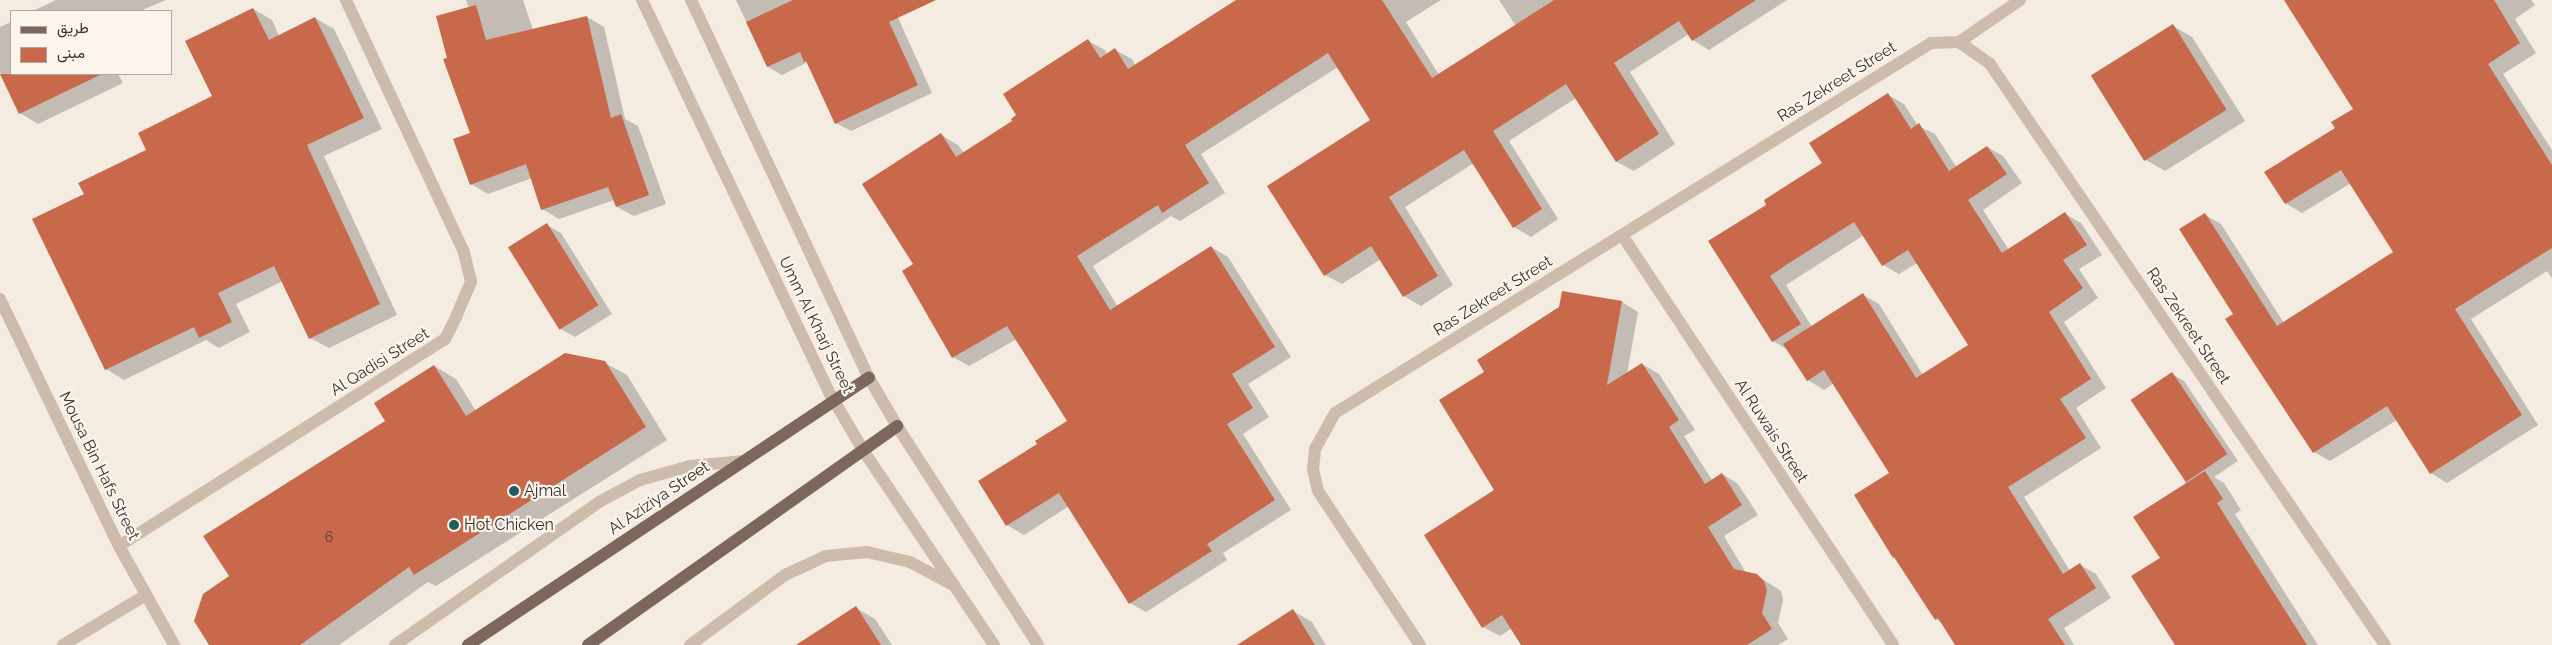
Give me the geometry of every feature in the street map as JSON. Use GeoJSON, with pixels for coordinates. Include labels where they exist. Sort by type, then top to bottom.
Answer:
{"type":"FeatureCollection","features":[{"type":"Feature","properties":{"kind":"main road","name":"Al Aziziya Street"},"geometry":{"type":"LineString","coordinates":[[468,645],[869,378]]}},
{"type":"Feature","properties":{"kind":"main road"},"geometry":{"type":"LineString","coordinates":[[591,644],[897,426]]}},
{"type":"Feature","properties":{"kind":"street","name":"Al Qadisi Street"},"geometry":{"type":"LineString","coordinates":[[118,546],[446,339],[456,317],[471,281],[464,250],[346,0]]}},
{"type":"Feature","properties":{"kind":"street","name":"Umm Al Kharj Street"},"geometry":{"type":"LineString","coordinates":[[642,0],[834,402],[863,450],[994,645]]}},
{"type":"Feature","properties":{"kind":"street","name":"Umm Al Kharj Street"},"geometry":{"type":"LineString","coordinates":[[691,0],[869,378],[897,426],[1038,645]]}},
{"type":"Feature","properties":{"kind":"street"},"geometry":{"type":"LineString","coordinates":[[1959,42],[2020,0]]}},
{"type":"Feature","properties":{"kind":"street","name":"Ras Zekreet Street"},"geometry":{"type":"LineString","coordinates":[[1420,645],[1318,491],[1313,469],[1315,449],[1335,413],[1931,43],[1959,42],[1990,64],[2385,645]]}},
{"type":"Feature","properties":{"kind":"street","name":"Al Ruwais Street"},"geometry":{"type":"LineString","coordinates":[[1622,235],[1893,645]]}},
{"type":"Feature","properties":{"kind":"street","name":"Mousa Bin Hafs Street"},"geometry":{"type":"LineString","coordinates":[[0,299],[118,546],[174,645]]}},
{"type":"Feature","properties":{"kind":"street"},"geometry":{"type":"LineString","coordinates":[[394,645],[599,502],[640,480],[690,466],[744,461]]}},
{"type":"Feature","properties":{"kind":"street"},"geometry":{"type":"LineString","coordinates":[[690,645],[785,575],[826,556],[867,552],[910,562],[954,585]]}},
{"type":"Feature","properties":{"kind":"street"},"geometry":{"type":"LineString","coordinates":[[63,645],[146,595]]}},
{"type":"Feature","properties":{"kind":"building"},"geometry":{"type":"Polygon","coordinates":[[[793,0],[936,0],[889,22],[918,85],[835,124],[800,52],[767,67],[746,22],[793,0]]]}},
{"type":"Feature","properties":{"kind":"building"},"geometry":{"type":"Polygon","coordinates":[[[1236,0],[1382,0],[1432,78],[1554,0],[1756,0],[1692,41],[1679,21],[1614,63],[1659,134],[1616,162],[1566,84],[1493,131],[1542,209],[1513,228],[1464,150],[1389,197],[1438,276],[1403,297],[1371,246],[1324,276],[1267,186],[1370,120],[1328,53],[1185,145],[1209,183],[1162,213],[1158,205],[1077,256],[1110,310],[1211,246],[1275,347],[1232,374],[1253,408],[1227,424],[1275,500],[1207,544],[1212,551],[1129,604],[1059,493],[1006,526],[978,481],[1037,444],[1035,441],[1067,421],[1007,326],[952,358],[902,271],[913,264],[862,184],[941,133],[956,157],[1012,121],[1011,119],[1016,115],[1003,94],[1088,39],[1100,58],[1115,48],[1128,69],[1236,0]]]}},
{"type":"Feature","properties":{"kind":"building"},"geometry":{"type":"Polygon","coordinates":[[[2284,0],[2494,0],[2520,43],[2488,64],[2552,165],[2552,248],[2455,309],[2522,415],[2430,474],[2387,406],[2313,453],[2225,319],[2233,314],[2179,229],[2205,213],[2277,326],[2393,252],[2341,170],[2285,204],[2264,172],[2335,128],[2331,122],[2353,109],[2284,0]]]}},
{"type":"Feature","properties":{"kind":"building"},"geometry":{"type":"Polygon","coordinates":[[[476,5],[486,40],[587,16],[611,118],[621,114],[649,195],[616,207],[608,187],[541,210],[526,164],[470,185],[453,139],[470,133],[443,59],[447,58],[436,16],[476,5]]]}},
{"type":"Feature","properties":{"kind":"building"},"geometry":{"type":"Polygon","coordinates":[[[253,8],[269,40],[315,17],[364,118],[307,145],[380,304],[309,339],[274,266],[218,293],[232,322],[199,338],[194,327],[105,370],[32,219],[84,194],[78,183],[146,150],[138,133],[212,96],[185,41],[253,8]]]}},
{"type":"Feature","properties":{"kind":"building"},"geometry":{"type":"Polygon","coordinates":[[[2173,24],[2227,110],[2144,161],[2091,75],[2173,24]]]}},
{"type":"Feature","properties":{"kind":"building"},"geometry":{"type":"Polygon","coordinates":[[[0,74],[100,75],[19,114],[0,74]]]}},
{"type":"Feature","properties":{"kind":"building"},"geometry":{"type":"Polygon","coordinates":[[[1888,93],[1911,129],[1919,123],[1949,171],[1987,146],[2007,174],[1968,200],[2002,253],[2065,212],[2087,245],[2063,260],[2083,288],[2049,312],[2091,379],[2060,399],[2086,438],[2008,487],[2063,574],[2080,563],[2096,588],[2048,619],[2065,645],[1955,645],[1938,618],[1935,620],[1893,558],[1854,495],[1889,473],[1824,370],[1807,381],[1783,344],[1863,293],[1916,378],[1968,345],[1908,250],[1882,266],[1854,222],[1786,265],[1770,276],[1801,324],[1772,342],[1708,241],[1766,205],[1764,200],[1822,163],[1809,143],[1888,93]]]}},
{"type":"Feature","properties":{"kind":"building"},"geometry":{"type":"Polygon","coordinates":[[[547,223],[598,305],[559,330],[508,247],[547,223]]]}},
{"type":"Feature","properties":{"kind":"building"},"geometry":{"type":"Polygon","coordinates":[[[1562,291],[1622,301],[1607,385],[1642,363],[1679,420],[1669,427],[1705,484],[1722,473],[1742,505],[1708,527],[1734,569],[1757,574],[1764,581],[1767,590],[1762,613],[1772,629],[1747,645],[1521,645],[1502,615],[1482,628],[1424,535],[1494,490],[1439,400],[1484,372],[1477,360],[1559,307],[1562,291]]]}},
{"type":"Feature","properties":{"kind":"building"},"geometry":{"type":"Polygon","coordinates":[[[565,353],[605,361],[646,427],[414,575],[409,567],[300,645],[209,645],[194,621],[203,594],[229,576],[203,536],[385,421],[374,403],[434,365],[466,416],[565,353]]]}},
{"type":"Feature","properties":{"kind":"building"},"geometry":{"type":"Polygon","coordinates":[[[2172,372],[2227,454],[2186,482],[2131,400],[2172,372]]]}},
{"type":"Feature","properties":{"kind":"building"},"geometry":{"type":"Polygon","coordinates":[[[2205,471],[2223,499],[2217,503],[2307,645],[2175,645],[2131,576],[2160,558],[2133,517],[2205,471]]]}},
{"type":"Feature","properties":{"kind":"building"},"geometry":{"type":"Polygon","coordinates":[[[856,606],[881,645],[796,645],[856,606]]]}},
{"type":"Feature","properties":{"kind":"building"},"geometry":{"type":"Polygon","coordinates":[[[1293,609],[1315,645],[1237,645],[1293,609]]]}},
{"type":"Feature","properties":{"kind":"place","name":"Ajmal"},"geometry":{"type":"Point","coordinates":[514,491]}},
{"type":"Feature","properties":{"kind":"place","name":"Hot Chicken"},"geometry":{"type":"Point","coordinates":[454,525]}}]}
